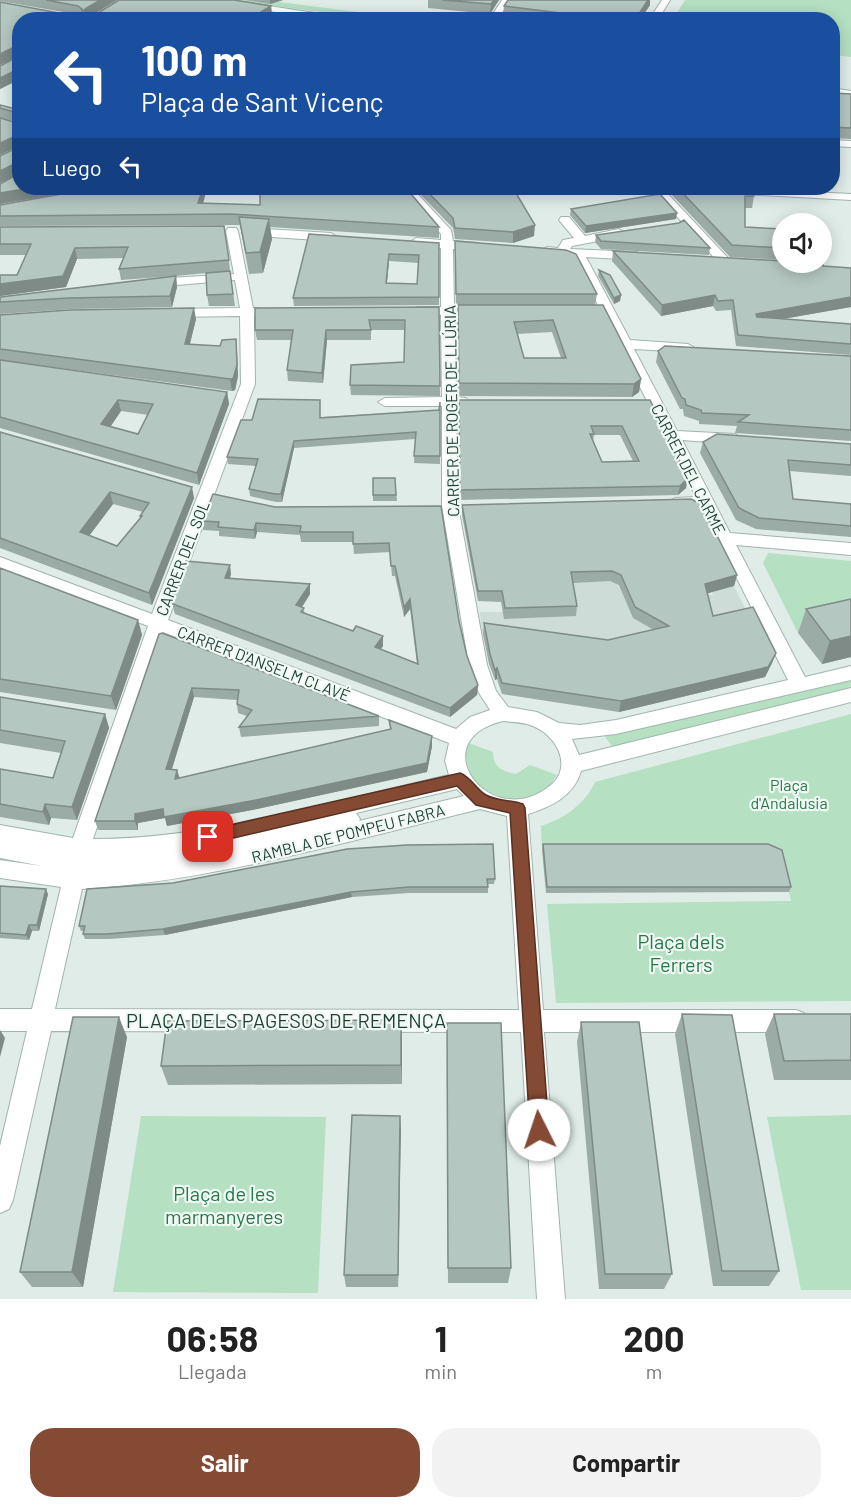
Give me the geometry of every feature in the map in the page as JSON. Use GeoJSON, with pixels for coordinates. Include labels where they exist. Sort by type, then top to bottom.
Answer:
{"type":"FeatureCollection","features":[{"type":"Feature","properties":{"kind":"street"},"geometry":{"type":"LineString","coordinates":[[210,0],[303,12]]}},
{"type":"Feature","properties":{"kind":"street"},"geometry":{"type":"LineString","coordinates":[[498,12],[507,0]]}},
{"type":"Feature","properties":{"kind":"street"},"geometry":{"type":"LineString","coordinates":[[652,1],[665,1]]}},
{"type":"Feature","properties":{"kind":"street"},"geometry":{"type":"LineString","coordinates":[[8,67],[12,65]]}},
{"type":"Feature","properties":{"kind":"street"},"geometry":{"type":"LineString","coordinates":[[412,195],[447,233],[448,245]]}},
{"type":"Feature","properties":{"kind":"street"},"geometry":{"type":"LineString","coordinates":[[663,195],[730,262],[701,260]]}},
{"type":"Feature","properties":{"kind":"street"},"geometry":{"type":"LineString","coordinates":[[808,195],[851,197]]}},
{"type":"Feature","properties":{"kind":"street","name":"CARRER DEL CARME"},"geometry":{"type":"LineString","coordinates":[[565,220],[574,248],[624,344],[649,403],[671,435],[800,685]]}},
{"type":"Feature","properties":{"kind":"street","name":"CARRER DEL SOL"},"geometry":{"type":"LineString","coordinates":[[0,1200],[85,830],[117,720],[158,622],[204,493],[248,384],[247,312],[240,276],[226,231],[348,238]]}},
{"type":"Feature","properties":{"kind":"street"},"geometry":{"type":"LineString","coordinates":[[574,248],[634,231]]}},
{"type":"Feature","properties":{"kind":"street"},"geometry":{"type":"LineString","coordinates":[[405,242],[494,248]]}},
{"type":"Feature","properties":{"kind":"street","name":"CARRER DE ROGER DE LLÚRIA"},"geometry":{"type":"LineString","coordinates":[[448,245],[448,401],[456,506],[478,664],[488,693],[503,714]]}},
{"type":"Feature","properties":{"kind":"street"},"geometry":{"type":"LineString","coordinates":[[539,250],[574,248],[655,257]]}},
{"type":"Feature","properties":{"kind":"street"},"geometry":{"type":"LineString","coordinates":[[136,285],[240,276]]}},
{"type":"Feature","properties":{"kind":"street"},"geometry":{"type":"LineString","coordinates":[[402,311],[492,311]]}},
{"type":"Feature","properties":{"kind":"street"},"geometry":{"type":"LineString","coordinates":[[586,311],[607,311]]}},
{"type":"Feature","properties":{"kind":"street"},"geometry":{"type":"LineString","coordinates":[[153,313],[270,312]]}},
{"type":"Feature","properties":{"kind":"street"},"geometry":{"type":"LineString","coordinates":[[624,344],[707,350]]}},
{"type":"Feature","properties":{"kind":"street"},"geometry":{"type":"LineString","coordinates":[[384,402],[473,401]]}},
{"type":"Feature","properties":{"kind":"street"},"geometry":{"type":"LineString","coordinates":[[671,435],[750,441]]}},
{"type":"Feature","properties":{"kind":"street"},"geometry":{"type":"LineString","coordinates":[[654,503],[706,502]]}},
{"type":"Feature","properties":{"kind":"street"},"geometry":{"type":"LineString","coordinates":[[429,507],[456,506]]}},
{"type":"Feature","properties":{"kind":"street"},"geometry":{"type":"LineString","coordinates":[[724,538],[851,549]]}},
{"type":"Feature","properties":{"kind":"street","name":"CARRER D'ANSELM CLAVÉ"},"geometry":{"type":"LineString","coordinates":[[0,563],[459,739]]}},
{"type":"Feature","properties":{"kind":"street"},"geometry":{"type":"LineString","coordinates":[[556,730],[580,732],[616,727],[851,673]]}},
{"type":"Feature","properties":{"kind":"street"},"geometry":{"type":"LineString","coordinates":[[572,765],[851,695]]}},
{"type":"Feature","properties":{"kind":"street"},"geometry":{"type":"LineString","coordinates":[[503,714],[536,718],[556,730],[568,745],[572,765],[566,784],[548,800],[518,808],[482,800],[460,780],[454,761],[459,739],[478,722],[503,714]]}},
{"type":"Feature","properties":{"kind":"street","name":"RAMBLA DE POMPEU FABRA"},"geometry":{"type":"LineString","coordinates":[[0,834],[78,863],[128,848],[228,834],[460,780]]}},
{"type":"Feature","properties":{"kind":"street","name":"RAMBLA DE POMPEU FABRA"},"geometry":{"type":"LineString","coordinates":[[0,869],[78,863],[151,861],[267,839],[431,800]]}},
{"type":"Feature","properties":{"kind":"street","name":"RAMBLA DE POMPEU FABRA"},"geometry":{"type":"LineString","coordinates":[[0,849],[134,876],[232,861],[482,800]]}},
{"type":"Feature","properties":{"kind":"street"},"geometry":{"type":"LineString","coordinates":[[518,808],[551,1299]]}},
{"type":"Feature","properties":{"kind":"street","name":"PLAÇA DELS PAGESOS DE REMENÇA"},"geometry":{"type":"LineString","coordinates":[[0,1020],[532,1020]]}},
{"type":"Feature","properties":{"kind":"street"},"geometry":{"type":"LineString","coordinates":[[532,1020],[823,1021]]}},
{"type":"Feature","properties":{"kind":"shaded area"},"geometry":{"type":"Polygon","coordinates":[[[551,560],[663,595],[713,595],[712,592],[734,586],[750,618],[606,650],[482,633],[480,612],[564,612],[551,560]]]}},
{"type":"Feature","properties":{"kind":"green space"},"geometry":{"type":"Polygon","coordinates":[[[231,0],[263,0],[358,12],[321,12],[231,0]]]}},
{"type":"Feature","properties":{"kind":"green space"},"geometry":{"type":"Polygon","coordinates":[[[685,0],[851,0],[851,57],[840,56],[840,12],[677,12],[685,0]]]}},
{"type":"Feature","properties":{"kind":"green space"},"geometry":{"type":"Polygon","coordinates":[[[768,553],[851,561],[851,620],[798,633],[763,563],[768,553]]]}},
{"type":"Feature","properties":{"kind":"green space"},"geometry":{"type":"Polygon","coordinates":[[[851,677],[851,692],[613,748],[604,735],[851,677]]]}},
{"type":"Feature","properties":{"kind":"green space"},"geometry":{"type":"Polygon","coordinates":[[[851,714],[851,1001],[556,1003],[547,904],[791,901],[780,855],[766,850],[542,850],[541,826],[573,810],[595,782],[851,714]]]}},
{"type":"Feature","properties":{"kind":"green space"},"geometry":{"type":"Polygon","coordinates":[[[466,742],[493,752],[496,765],[506,771],[516,774],[530,765],[557,775],[546,789],[531,797],[508,799],[493,796],[478,787],[462,767],[466,742]]]}},
{"type":"Feature","properties":{"kind":"green space"},"geometry":{"type":"Polygon","coordinates":[[[851,1115],[851,1290],[801,1290],[767,1117],[851,1115]]]}},
{"type":"Feature","properties":{"kind":"green space","name":"Plaça de les marmanyeres"},"geometry":{"type":"Polygon","coordinates":[[[141,1116],[326,1117],[318,1293],[113,1292],[141,1116]]]}},
{"type":"Feature","properties":{"kind":"building"},"geometry":{"type":"Polygon","coordinates":[[[46,0],[100,0],[84,12],[78,6],[46,0]]]}},
{"type":"Feature","properties":{"kind":"building"},"geometry":{"type":"Polygon","coordinates":[[[119,0],[234,0],[271,6],[261,12],[100,12],[119,0]]]}},
{"type":"Feature","properties":{"kind":"building"},"geometry":{"type":"Polygon","coordinates":[[[442,0],[494,0],[491,4],[442,0]]]}},
{"type":"Feature","properties":{"kind":"building"},"geometry":{"type":"Polygon","coordinates":[[[508,0],[648,0],[640,12],[552,12],[504,6],[508,0]]]}},
{"type":"Feature","properties":{"kind":"building"},"geometry":{"type":"Polygon","coordinates":[[[0,2],[54,12],[12,12],[12,48],[0,54],[0,2]]]}},
{"type":"Feature","properties":{"kind":"building"},"geometry":{"type":"Polygon","coordinates":[[[12,60],[12,72],[0,78],[0,66],[12,60]]]}},
{"type":"Feature","properties":{"kind":"building"},"geometry":{"type":"Polygon","coordinates":[[[840,93],[851,94],[851,128],[840,127],[840,93]]]}},
{"type":"Feature","properties":{"kind":"building"},"geometry":{"type":"Polygon","coordinates":[[[0,105],[12,108],[12,111],[0,108],[0,105]]]}},
{"type":"Feature","properties":{"kind":"building"},"geometry":{"type":"Polygon","coordinates":[[[0,118],[12,122],[12,138],[0,143],[0,118]]]}},
{"type":"Feature","properties":{"kind":"building"},"geometry":{"type":"Polygon","coordinates":[[[12,150],[12,165],[0,171],[0,156],[12,150]]]}},
{"type":"Feature","properties":{"kind":"building"},"geometry":{"type":"Polygon","coordinates":[[[12,177],[12,191],[0,193],[0,184],[12,177]]]}},
{"type":"Feature","properties":{"kind":"building"},"geometry":{"type":"Polygon","coordinates":[[[56,195],[201,195],[198,203],[260,205],[260,195],[412,195],[439,227],[231,214],[0,216],[0,205],[56,195]]]}},
{"type":"Feature","properties":{"kind":"building"},"geometry":{"type":"Polygon","coordinates":[[[431,195],[517,195],[535,225],[513,232],[455,228],[453,218],[431,195]]]}},
{"type":"Feature","properties":{"kind":"building"},"geometry":{"type":"Polygon","coordinates":[[[661,195],[677,213],[586,226],[571,209],[661,195]]]}},
{"type":"Feature","properties":{"kind":"building"},"geometry":{"type":"Polygon","coordinates":[[[685,195],[754,195],[745,196],[745,227],[772,228],[772,247],[732,245],[685,195]]]}},
{"type":"Feature","properties":{"kind":"building"},"geometry":{"type":"Polygon","coordinates":[[[239,217],[269,219],[260,252],[246,253],[239,217]]]}},
{"type":"Feature","properties":{"kind":"building"},"geometry":{"type":"Polygon","coordinates":[[[684,220],[710,248],[601,241],[596,235],[679,223],[684,220]]]}},
{"type":"Feature","properties":{"kind":"building"},"geometry":{"type":"Polygon","coordinates":[[[224,226],[229,260],[119,269],[128,247],[75,248],[63,276],[0,284],[0,275],[17,275],[31,244],[0,244],[0,227],[224,226]]]}},
{"type":"Feature","properties":{"kind":"building"},"geometry":{"type":"Polygon","coordinates":[[[309,234],[439,243],[439,297],[293,298],[309,234]],[[389,254],[386,283],[417,284],[419,255],[389,254]]]}},
{"type":"Feature","properties":{"kind":"building"},"geometry":{"type":"Polygon","coordinates":[[[455,241],[566,250],[576,254],[597,294],[456,294],[455,241]]]}},
{"type":"Feature","properties":{"kind":"building"},"geometry":{"type":"Polygon","coordinates":[[[613,251],[772,260],[772,273],[832,273],[832,267],[851,268],[851,297],[756,314],[757,317],[851,324],[851,344],[738,335],[733,300],[718,301],[715,295],[662,305],[613,251]]]}},
{"type":"Feature","properties":{"kind":"building"},"geometry":{"type":"Polygon","coordinates":[[[599,270],[610,275],[621,295],[614,298],[599,270]]]}},
{"type":"Feature","properties":{"kind":"building"},"geometry":{"type":"Polygon","coordinates":[[[230,271],[233,294],[207,295],[206,273],[230,271]]]}},
{"type":"Feature","properties":{"kind":"building"},"geometry":{"type":"Polygon","coordinates":[[[176,276],[170,296],[0,302],[0,297],[176,276]]]}},
{"type":"Feature","properties":{"kind":"building"},"geometry":{"type":"Polygon","coordinates":[[[458,305],[603,305],[641,379],[634,384],[459,383],[458,305]],[[553,320],[514,322],[524,358],[566,358],[553,320]]]}},
{"type":"Feature","properties":{"kind":"building"},"geometry":{"type":"Polygon","coordinates":[[[439,307],[440,386],[350,385],[351,365],[404,362],[405,320],[369,320],[371,330],[326,330],[322,373],[287,370],[293,330],[255,330],[255,308],[439,307]]]}},
{"type":"Feature","properties":{"kind":"building"},"geometry":{"type":"Polygon","coordinates":[[[194,308],[185,344],[220,346],[222,340],[236,339],[237,365],[233,379],[0,349],[0,315],[69,310],[194,308]]]}},
{"type":"Feature","properties":{"kind":"building"},"geometry":{"type":"Polygon","coordinates":[[[665,346],[851,356],[851,430],[738,422],[749,415],[702,413],[701,410],[686,405],[685,399],[682,398],[658,351],[665,346]]]}},
{"type":"Feature","properties":{"kind":"building"},"geometry":{"type":"Polygon","coordinates":[[[0,360],[227,392],[197,473],[0,417],[0,360]],[[118,400],[101,424],[138,434],[153,404],[118,400]]]}},
{"type":"Feature","properties":{"kind":"building"},"geometry":{"type":"Polygon","coordinates":[[[258,399],[320,400],[320,418],[439,410],[440,402],[440,456],[414,456],[416,432],[294,441],[281,494],[249,489],[258,459],[227,457],[241,420],[252,420],[258,399]]]}},
{"type":"Feature","properties":{"kind":"building"},"geometry":{"type":"Polygon","coordinates":[[[459,400],[650,400],[688,478],[680,486],[460,490],[459,400]],[[591,426],[594,434],[590,434],[602,462],[639,461],[622,426],[591,426]]]}},
{"type":"Feature","properties":{"kind":"building"},"geometry":{"type":"Polygon","coordinates":[[[0,432],[192,487],[149,593],[0,538],[0,432]],[[110,492],[80,532],[117,546],[142,516],[140,516],[149,503],[110,492]]]}},
{"type":"Feature","properties":{"kind":"building"},"geometry":{"type":"Polygon","coordinates":[[[717,434],[851,444],[851,465],[788,460],[793,499],[851,504],[851,526],[759,518],[739,508],[703,442],[717,434]]]}},
{"type":"Feature","properties":{"kind":"building"},"geometry":{"type":"Polygon","coordinates":[[[373,478],[395,478],[396,495],[373,495],[373,478]]]}},
{"type":"Feature","properties":{"kind":"building"},"geometry":{"type":"Polygon","coordinates":[[[213,494],[275,507],[441,506],[459,621],[467,656],[478,685],[450,708],[173,604],[172,601],[186,561],[230,565],[225,578],[310,584],[296,605],[304,608],[301,612],[353,631],[356,626],[383,636],[375,647],[418,664],[410,599],[404,607],[395,566],[391,566],[389,543],[353,544],[353,532],[300,532],[301,526],[256,523],[254,530],[218,527],[219,522],[202,521],[213,494]]]}},
{"type":"Feature","properties":{"kind":"building"},"geometry":{"type":"Polygon","coordinates":[[[691,499],[701,504],[737,575],[705,584],[713,616],[753,607],[776,653],[768,667],[621,701],[502,683],[490,654],[484,623],[608,640],[669,626],[635,607],[621,575],[612,571],[571,572],[577,606],[505,608],[502,591],[478,591],[462,505],[691,499]]]}},
{"type":"Feature","properties":{"kind":"building"},"geometry":{"type":"Polygon","coordinates":[[[0,568],[138,620],[111,696],[0,679],[0,568]]]}},
{"type":"Feature","properties":{"kind":"building"},"geometry":{"type":"Polygon","coordinates":[[[851,599],[851,636],[830,641],[806,609],[851,599]]]}},
{"type":"Feature","properties":{"kind":"building"},"geometry":{"type":"Polygon","coordinates":[[[162,633],[379,716],[239,727],[252,710],[237,704],[239,690],[192,688],[166,769],[177,770],[175,779],[391,729],[389,720],[432,736],[427,763],[256,800],[164,817],[163,809],[135,814],[135,821],[95,821],[159,634],[162,633]]]}},
{"type":"Feature","properties":{"kind":"building"},"geometry":{"type":"Polygon","coordinates":[[[0,697],[105,714],[72,807],[45,804],[43,812],[0,804],[0,769],[53,778],[65,741],[0,730],[0,697]]]}},
{"type":"Feature","properties":{"kind":"building"},"geometry":{"type":"Polygon","coordinates":[[[493,844],[495,879],[487,879],[488,887],[409,887],[351,892],[163,929],[83,934],[85,926],[79,926],[87,889],[173,883],[347,849],[407,845],[493,844]]]}},
{"type":"Feature","properties":{"kind":"building"},"geometry":{"type":"Polygon","coordinates":[[[543,844],[768,844],[782,850],[791,887],[547,887],[543,844]]]}},
{"type":"Feature","properties":{"kind":"building"},"geometry":{"type":"Polygon","coordinates":[[[0,886],[46,889],[37,925],[29,925],[26,935],[0,933],[0,886]]]}},
{"type":"Feature","properties":{"kind":"building"},"geometry":{"type":"Polygon","coordinates":[[[682,1014],[732,1015],[779,1271],[722,1271],[682,1014]]]}},
{"type":"Feature","properties":{"kind":"building"},"geometry":{"type":"Polygon","coordinates":[[[774,1014],[851,1014],[851,1060],[784,1061],[774,1014]]]}},
{"type":"Feature","properties":{"kind":"building"},"geometry":{"type":"Polygon","coordinates":[[[73,1017],[119,1017],[72,1272],[20,1272],[73,1017]]]}},
{"type":"Feature","properties":{"kind":"building"},"geometry":{"type":"Polygon","coordinates":[[[401,1020],[401,1065],[161,1066],[167,1021],[401,1020]]]}},
{"type":"Feature","properties":{"kind":"building"},"geometry":{"type":"Polygon","coordinates":[[[581,1022],[639,1022],[672,1274],[605,1274],[581,1022]]]}},
{"type":"Feature","properties":{"kind":"building"},"geometry":{"type":"Polygon","coordinates":[[[447,1023],[501,1023],[511,1268],[448,1268],[447,1023]]]}},
{"type":"Feature","properties":{"kind":"building"},"geometry":{"type":"Polygon","coordinates":[[[352,1115],[400,1116],[398,1275],[344,1275],[352,1115]]]}},
{"type":"Feature","properties":{"kind":"route"},"geometry":{"type":"LineString","coordinates":[[208,837],[460,780],[482,800],[518,808],[539,1130]]}},
{"type":"Feature","properties":{"kind":"park label","name":"Plaça d'Andalusia"},"geometry":{"type":"Point","coordinates":[789,793]}},
{"type":"Feature","properties":{"kind":"park label","name":"Plaça dels Ferrers"},"geometry":{"type":"Point","coordinates":[681,952]}}]}
